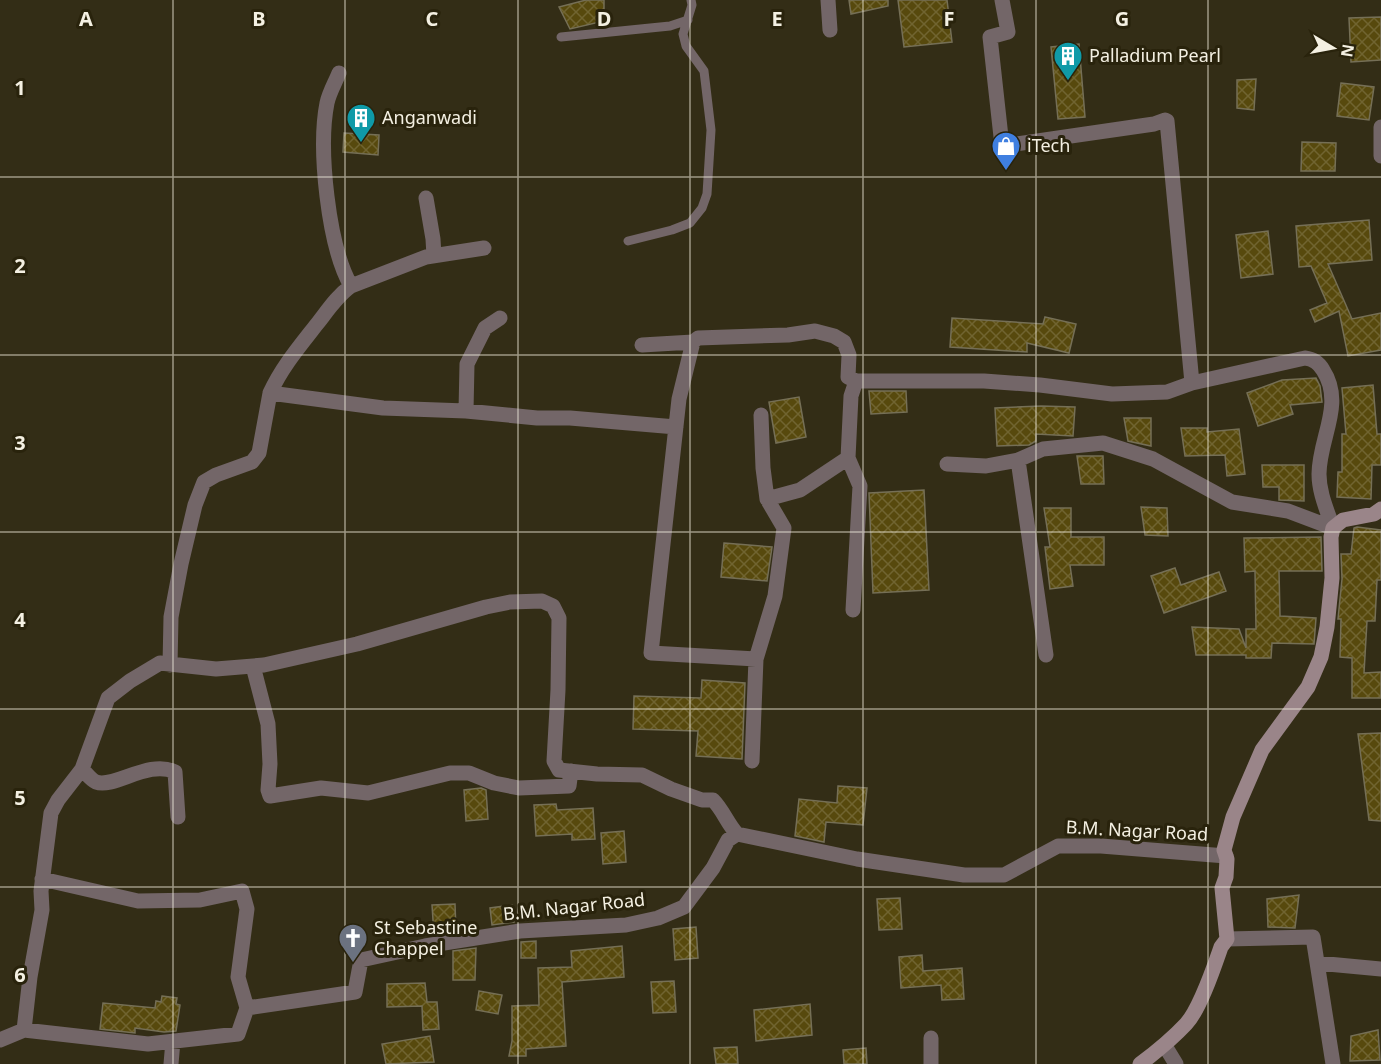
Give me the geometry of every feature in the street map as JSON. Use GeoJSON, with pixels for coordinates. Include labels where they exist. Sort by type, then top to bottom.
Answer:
{"type":"FeatureCollection","features":[{"type":"Feature","properties":{"kind":"street"},"geometry":{"type":"LineString","coordinates":[[828,0],[830,30]]}},
{"type":"Feature","properties":{"kind":"street"},"geometry":{"type":"LineString","coordinates":[[1002,0],[1008,32],[990,37],[1002,146],[1154,124],[1165,120],[1167,122],[1192,383]]}},
{"type":"Feature","properties":{"kind":"street"},"geometry":{"type":"LineString","coordinates":[[339,73],[327,102],[324,152],[334,241],[345,276],[351,286]]}},
{"type":"Feature","properties":{"kind":"street"},"geometry":{"type":"LineString","coordinates":[[1381,128],[1381,156]]}},
{"type":"Feature","properties":{"kind":"street"},"geometry":{"type":"LineString","coordinates":[[426,198],[434,256]]}},
{"type":"Feature","properties":{"kind":"street"},"geometry":{"type":"LineString","coordinates":[[170,665],[171,617],[195,505],[204,482],[216,475],[252,462],[259,453],[270,393],[279,374],[290,359],[339,295],[351,286],[408,262],[484,248]]}},
{"type":"Feature","properties":{"kind":"street"},"geometry":{"type":"LineString","coordinates":[[466,411],[467,364],[485,328],[500,318]]}},
{"type":"Feature","properties":{"kind":"street"},"geometry":{"type":"LineString","coordinates":[[642,345],[693,342],[698,338],[788,335],[815,331],[834,336],[844,342],[849,355],[848,377],[856,381],[984,381],[1112,394],[1167,392],[1192,383],[1305,358],[1312,358],[1320,365],[1329,379],[1333,404],[1319,471],[1323,499],[1333,528],[1331,537],[1332,578],[1327,627],[1321,657],[1308,687],[1262,750],[1233,817],[1224,850],[1226,877],[1222,888],[1227,939],[1221,947],[1197,1007],[1187,1023],[1165,1046],[1140,1064]]}},
{"type":"Feature","properties":{"kind":"street"},"geometry":{"type":"LineString","coordinates":[[693,342],[679,399],[651,653],[756,659]]}},
{"type":"Feature","properties":{"kind":"street"},"geometry":{"type":"LineString","coordinates":[[853,610],[860,486],[848,458],[851,396],[856,381]]}},
{"type":"Feature","properties":{"kind":"street"},"geometry":{"type":"LineString","coordinates":[[270,393],[384,408],[466,411],[676,427]]}},
{"type":"Feature","properties":{"kind":"street"},"geometry":{"type":"LineString","coordinates":[[752,761],[756,659],[775,596],[784,528],[767,499],[761,415]]}},
{"type":"Feature","properties":{"kind":"street"},"geometry":{"type":"LineString","coordinates":[[947,464],[986,466],[1018,460],[1043,449],[1103,443],[1153,459],[1232,502],[1288,511],[1333,528]]}},
{"type":"Feature","properties":{"kind":"street"},"geometry":{"type":"LineString","coordinates":[[767,499],[800,490],[848,458]]}},
{"type":"Feature","properties":{"kind":"street"},"geometry":{"type":"LineString","coordinates":[[1018,460],[1047,655]]}},
{"type":"Feature","properties":{"kind":"street"},"geometry":{"type":"LineString","coordinates":[[1333,528],[1343,520],[1374,514],[1381,508]]}},
{"type":"Feature","properties":{"kind":"street"},"geometry":{"type":"LineString","coordinates":[[24,1030],[30,977],[42,910],[42,879],[51,813],[82,769],[108,698],[130,681],[160,663],[170,665],[179,663],[196,668],[216,669],[254,666],[357,644],[498,604],[531,600],[547,603],[553,606],[559,618],[554,765],[559,770],[642,775],[702,800],[713,800],[721,808],[727,823],[737,834]]}},
{"type":"Feature","properties":{"kind":"street"},"geometry":{"type":"LineString","coordinates":[[254,666],[268,724],[270,764],[268,790],[270,796],[321,788],[368,793],[450,773],[469,773],[494,783],[519,788],[569,786],[572,771]]}},
{"type":"Feature","properties":{"kind":"street"},"geometry":{"type":"LineString","coordinates":[[82,769],[94,781],[107,784],[145,771],[166,769],[175,772],[178,817]]}},
{"type":"Feature","properties":{"kind":"street","name":"B.M. Nagar Road"},"geometry":{"type":"LineString","coordinates":[[247,1008],[355,992],[361,960],[425,946],[519,931],[626,925],[658,918],[684,907],[712,868],[728,840],[737,834],[857,859],[964,874],[1004,875],[1058,846],[1101,846],[1226,856]]}},
{"type":"Feature","properties":{"kind":"street"},"geometry":{"type":"LineString","coordinates":[[0,1040],[24,1030],[148,1044],[238,1034],[247,1008],[238,977],[247,909],[242,891],[200,900],[138,901],[42,879]]}},
{"type":"Feature","properties":{"kind":"street"},"geometry":{"type":"LineString","coordinates":[[1227,939],[1313,937],[1333,1064]]}},
{"type":"Feature","properties":{"kind":"street"},"geometry":{"type":"LineString","coordinates":[[1317,963],[1381,969]]}},
{"type":"Feature","properties":{"kind":"street"},"geometry":{"type":"LineString","coordinates":[[931,1038],[931,1064]]}},
{"type":"Feature","properties":{"kind":"street"},"geometry":{"type":"LineString","coordinates":[[171,1064],[173,1041]]}},
{"type":"Feature","properties":{"kind":"street"},"geometry":{"type":"LineString","coordinates":[[1165,1046],[1176,1064]]}},
{"type":"Feature","properties":{"kind":"lane"},"geometry":{"type":"LineString","coordinates":[[628,242],[690,223],[702,208],[707,194],[711,130],[704,71],[686,46],[683,34],[691,0]]}},
{"type":"Feature","properties":{"kind":"lane"},"geometry":{"type":"LineString","coordinates":[[561,37],[670,26],[688,20]]}},
{"type":"Feature","properties":{"kind":"building"},"geometry":{"type":"Polygon","coordinates":[[[586,0],[604,0],[604,21],[570,29],[559,7],[586,0]]]}},
{"type":"Feature","properties":{"kind":"building"},"geometry":{"type":"Polygon","coordinates":[[[849,0],[888,0],[888,6],[851,14],[849,0]]]}},
{"type":"Feature","properties":{"kind":"building"},"geometry":{"type":"Polygon","coordinates":[[[898,0],[947,0],[952,42],[904,47],[898,0]]]}},
{"type":"Feature","properties":{"kind":"building"},"geometry":{"type":"Polygon","coordinates":[[[1381,17],[1381,60],[1351,62],[1349,18],[1381,17]]]}},
{"type":"Feature","properties":{"kind":"building","name":"Palladium Pearl"},"geometry":{"type":"Polygon","coordinates":[[[1079,44],[1085,117],[1058,119],[1051,47],[1079,44]]]}},
{"type":"Feature","properties":{"kind":"building"},"geometry":{"type":"Polygon","coordinates":[[[1256,79],[1254,110],[1237,108],[1237,80],[1256,79]]]}},
{"type":"Feature","properties":{"kind":"building"},"geometry":{"type":"Polygon","coordinates":[[[1341,83],[1374,87],[1369,120],[1337,116],[1341,83]]]}},
{"type":"Feature","properties":{"kind":"building","name":"Anganwadi"},"geometry":{"type":"Polygon","coordinates":[[[344,133],[379,135],[378,155],[343,152],[344,133]]]}},
{"type":"Feature","properties":{"kind":"building"},"geometry":{"type":"Polygon","coordinates":[[[1302,142],[1336,143],[1335,171],[1301,171],[1302,142]]]}},
{"type":"Feature","properties":{"kind":"building"},"geometry":{"type":"Polygon","coordinates":[[[1369,220],[1372,260],[1328,264],[1352,319],[1381,313],[1381,350],[1348,356],[1339,311],[1315,322],[1310,310],[1327,303],[1311,266],[1299,267],[1296,226],[1369,220]]]}},
{"type":"Feature","properties":{"kind":"building"},"geometry":{"type":"Polygon","coordinates":[[[1268,231],[1273,274],[1241,278],[1236,235],[1268,231]]]}},
{"type":"Feature","properties":{"kind":"building"},"geometry":{"type":"Polygon","coordinates":[[[1045,317],[1076,324],[1069,353],[1027,343],[1027,352],[950,347],[952,318],[1043,324],[1045,317]]]}},
{"type":"Feature","properties":{"kind":"building"},"geometry":{"type":"Polygon","coordinates":[[[1316,378],[1320,386],[1322,402],[1290,405],[1293,414],[1258,426],[1247,393],[1282,380],[1316,378]]]}},
{"type":"Feature","properties":{"kind":"building"},"geometry":{"type":"Polygon","coordinates":[[[1373,385],[1377,434],[1381,434],[1381,465],[1372,465],[1371,499],[1337,497],[1338,472],[1342,472],[1342,434],[1346,434],[1342,388],[1373,385]]]}},
{"type":"Feature","properties":{"kind":"building"},"geometry":{"type":"Polygon","coordinates":[[[869,391],[906,391],[907,412],[871,414],[869,391]]]}},
{"type":"Feature","properties":{"kind":"building"},"geometry":{"type":"Polygon","coordinates":[[[799,397],[806,437],[776,443],[769,402],[799,397]]]}},
{"type":"Feature","properties":{"kind":"building"},"geometry":{"type":"Polygon","coordinates":[[[1075,407],[1073,436],[1036,434],[1036,441],[1029,445],[997,446],[995,408],[1075,407]]]}},
{"type":"Feature","properties":{"kind":"building"},"geometry":{"type":"Polygon","coordinates":[[[1124,418],[1151,418],[1151,446],[1128,441],[1124,418]]]}},
{"type":"Feature","properties":{"kind":"building"},"geometry":{"type":"Polygon","coordinates":[[[1181,428],[1207,428],[1207,432],[1239,429],[1245,474],[1227,476],[1225,455],[1185,456],[1181,428]]]}},
{"type":"Feature","properties":{"kind":"building"},"geometry":{"type":"Polygon","coordinates":[[[1077,456],[1103,456],[1104,484],[1081,484],[1077,456]]]}},
{"type":"Feature","properties":{"kind":"building"},"geometry":{"type":"Polygon","coordinates":[[[1262,465],[1304,465],[1304,501],[1279,500],[1279,487],[1263,487],[1262,465]]]}},
{"type":"Feature","properties":{"kind":"building"},"geometry":{"type":"Polygon","coordinates":[[[924,490],[929,590],[873,593],[869,493],[924,490]]]}},
{"type":"Feature","properties":{"kind":"building"},"geometry":{"type":"Polygon","coordinates":[[[1141,507],[1167,508],[1168,536],[1145,535],[1141,507]]]}},
{"type":"Feature","properties":{"kind":"building"},"geometry":{"type":"Polygon","coordinates":[[[1044,508],[1071,508],[1071,537],[1104,537],[1104,565],[1070,565],[1073,586],[1050,589],[1045,547],[1050,547],[1044,508]]]}},
{"type":"Feature","properties":{"kind":"building"},"geometry":{"type":"Polygon","coordinates":[[[1354,528],[1381,530],[1381,580],[1377,580],[1375,621],[1367,621],[1364,673],[1381,672],[1381,698],[1352,698],[1352,658],[1340,657],[1341,619],[1338,619],[1342,579],[1341,554],[1351,554],[1354,528]]]}},
{"type":"Feature","properties":{"kind":"building"},"geometry":{"type":"Polygon","coordinates":[[[1321,537],[1322,571],[1279,571],[1280,616],[1316,618],[1314,644],[1272,643],[1271,658],[1246,658],[1246,655],[1196,655],[1192,627],[1239,629],[1246,648],[1246,629],[1256,629],[1255,571],[1245,572],[1244,538],[1321,537]]]}},
{"type":"Feature","properties":{"kind":"building"},"geometry":{"type":"Polygon","coordinates":[[[724,543],[772,547],[767,581],[721,577],[724,543]]]}},
{"type":"Feature","properties":{"kind":"building"},"geometry":{"type":"Polygon","coordinates":[[[1175,568],[1181,585],[1219,572],[1226,591],[1164,613],[1151,576],[1175,568]]]}},
{"type":"Feature","properties":{"kind":"building"},"geometry":{"type":"Polygon","coordinates":[[[702,680],[745,683],[742,759],[696,756],[698,731],[633,729],[634,696],[701,698],[702,680]]]}},
{"type":"Feature","properties":{"kind":"building"},"geometry":{"type":"Polygon","coordinates":[[[1381,733],[1381,821],[1369,820],[1358,734],[1381,733]]]}},
{"type":"Feature","properties":{"kind":"building"},"geometry":{"type":"Polygon","coordinates":[[[838,786],[867,788],[863,825],[826,822],[824,842],[795,836],[799,799],[837,803],[838,786]]]}},
{"type":"Feature","properties":{"kind":"building"},"geometry":{"type":"Polygon","coordinates":[[[481,788],[486,790],[488,819],[466,821],[464,790],[481,788]]]}},
{"type":"Feature","properties":{"kind":"building"},"geometry":{"type":"Polygon","coordinates":[[[556,804],[557,810],[593,808],[595,839],[572,840],[572,834],[536,836],[534,805],[556,804]]]}},
{"type":"Feature","properties":{"kind":"building"},"geometry":{"type":"Polygon","coordinates":[[[624,831],[626,862],[603,864],[601,833],[624,831]]]}},
{"type":"Feature","properties":{"kind":"building"},"geometry":{"type":"Polygon","coordinates":[[[1299,895],[1295,928],[1268,927],[1267,899],[1299,895]]]}},
{"type":"Feature","properties":{"kind":"building"},"geometry":{"type":"Polygon","coordinates":[[[900,898],[902,929],[879,930],[877,899],[900,898]]]}},
{"type":"Feature","properties":{"kind":"building"},"geometry":{"type":"Polygon","coordinates":[[[455,904],[456,931],[434,935],[432,905],[455,904]]]}},
{"type":"Feature","properties":{"kind":"building"},"geometry":{"type":"Polygon","coordinates":[[[512,905],[514,922],[492,925],[490,908],[512,905]]]}},
{"type":"Feature","properties":{"kind":"building"},"geometry":{"type":"Polygon","coordinates":[[[696,927],[698,958],[675,960],[673,929],[696,927]]]}},
{"type":"Feature","properties":{"kind":"building"},"geometry":{"type":"Polygon","coordinates":[[[536,941],[536,958],[521,958],[521,942],[536,941]]]}},
{"type":"Feature","properties":{"kind":"building"},"geometry":{"type":"Polygon","coordinates":[[[622,946],[624,977],[562,982],[566,1046],[526,1049],[526,1056],[509,1056],[512,1041],[512,1006],[539,1005],[538,968],[572,967],[571,951],[622,946]]]}},
{"type":"Feature","properties":{"kind":"building"},"geometry":{"type":"Polygon","coordinates":[[[476,948],[475,980],[453,980],[453,951],[476,948]]]}},
{"type":"Feature","properties":{"kind":"building"},"geometry":{"type":"Polygon","coordinates":[[[922,955],[923,971],[962,968],[964,999],[942,1000],[941,985],[901,988],[899,957],[922,955]]]}},
{"type":"Feature","properties":{"kind":"building"},"geometry":{"type":"Polygon","coordinates":[[[674,981],[676,1012],[653,1013],[651,982],[674,981]]]}},
{"type":"Feature","properties":{"kind":"building"},"geometry":{"type":"Polygon","coordinates":[[[425,983],[427,1002],[437,1002],[439,1029],[423,1030],[422,1006],[387,1007],[387,984],[425,983]]]}},
{"type":"Feature","properties":{"kind":"building"},"geometry":{"type":"Polygon","coordinates":[[[479,991],[502,995],[498,1014],[476,1010],[479,991]]]}},
{"type":"Feature","properties":{"kind":"building"},"geometry":{"type":"Polygon","coordinates":[[[162,996],[177,998],[176,1004],[180,1005],[176,1031],[164,1032],[135,1028],[135,1033],[100,1029],[103,1003],[155,1008],[156,1001],[161,1002],[162,996]]]}},
{"type":"Feature","properties":{"kind":"building"},"geometry":{"type":"Polygon","coordinates":[[[810,1004],[812,1035],[756,1041],[754,1010],[810,1004]]]}},
{"type":"Feature","properties":{"kind":"building"},"geometry":{"type":"Polygon","coordinates":[[[1378,1030],[1380,1060],[1350,1061],[1351,1036],[1378,1030]]]}},
{"type":"Feature","properties":{"kind":"building"},"geometry":{"type":"Polygon","coordinates":[[[430,1036],[434,1062],[386,1064],[382,1044],[430,1036]]]}},
{"type":"Feature","properties":{"kind":"building"},"geometry":{"type":"Polygon","coordinates":[[[737,1047],[738,1064],[716,1064],[714,1048],[737,1047]]]}},
{"type":"Feature","properties":{"kind":"building"},"geometry":{"type":"Polygon","coordinates":[[[866,1048],[867,1064],[844,1064],[843,1050],[866,1048]]]}},
{"type":"Feature","properties":{"kind":"place","name":"Palladium Pearl"},"geometry":{"type":"Point","coordinates":[1068,82]}},
{"type":"Feature","properties":{"kind":"place","name":"Anganwadi"},"geometry":{"type":"Point","coordinates":[361,144]}},
{"type":"Feature","properties":{"kind":"place","name":"iTech"},"geometry":{"type":"Point","coordinates":[1006,172]}},
{"type":"Feature","properties":{"kind":"place","name":"St Sebastine Chappel"},"geometry":{"type":"Point","coordinates":[353,964]}}]}
